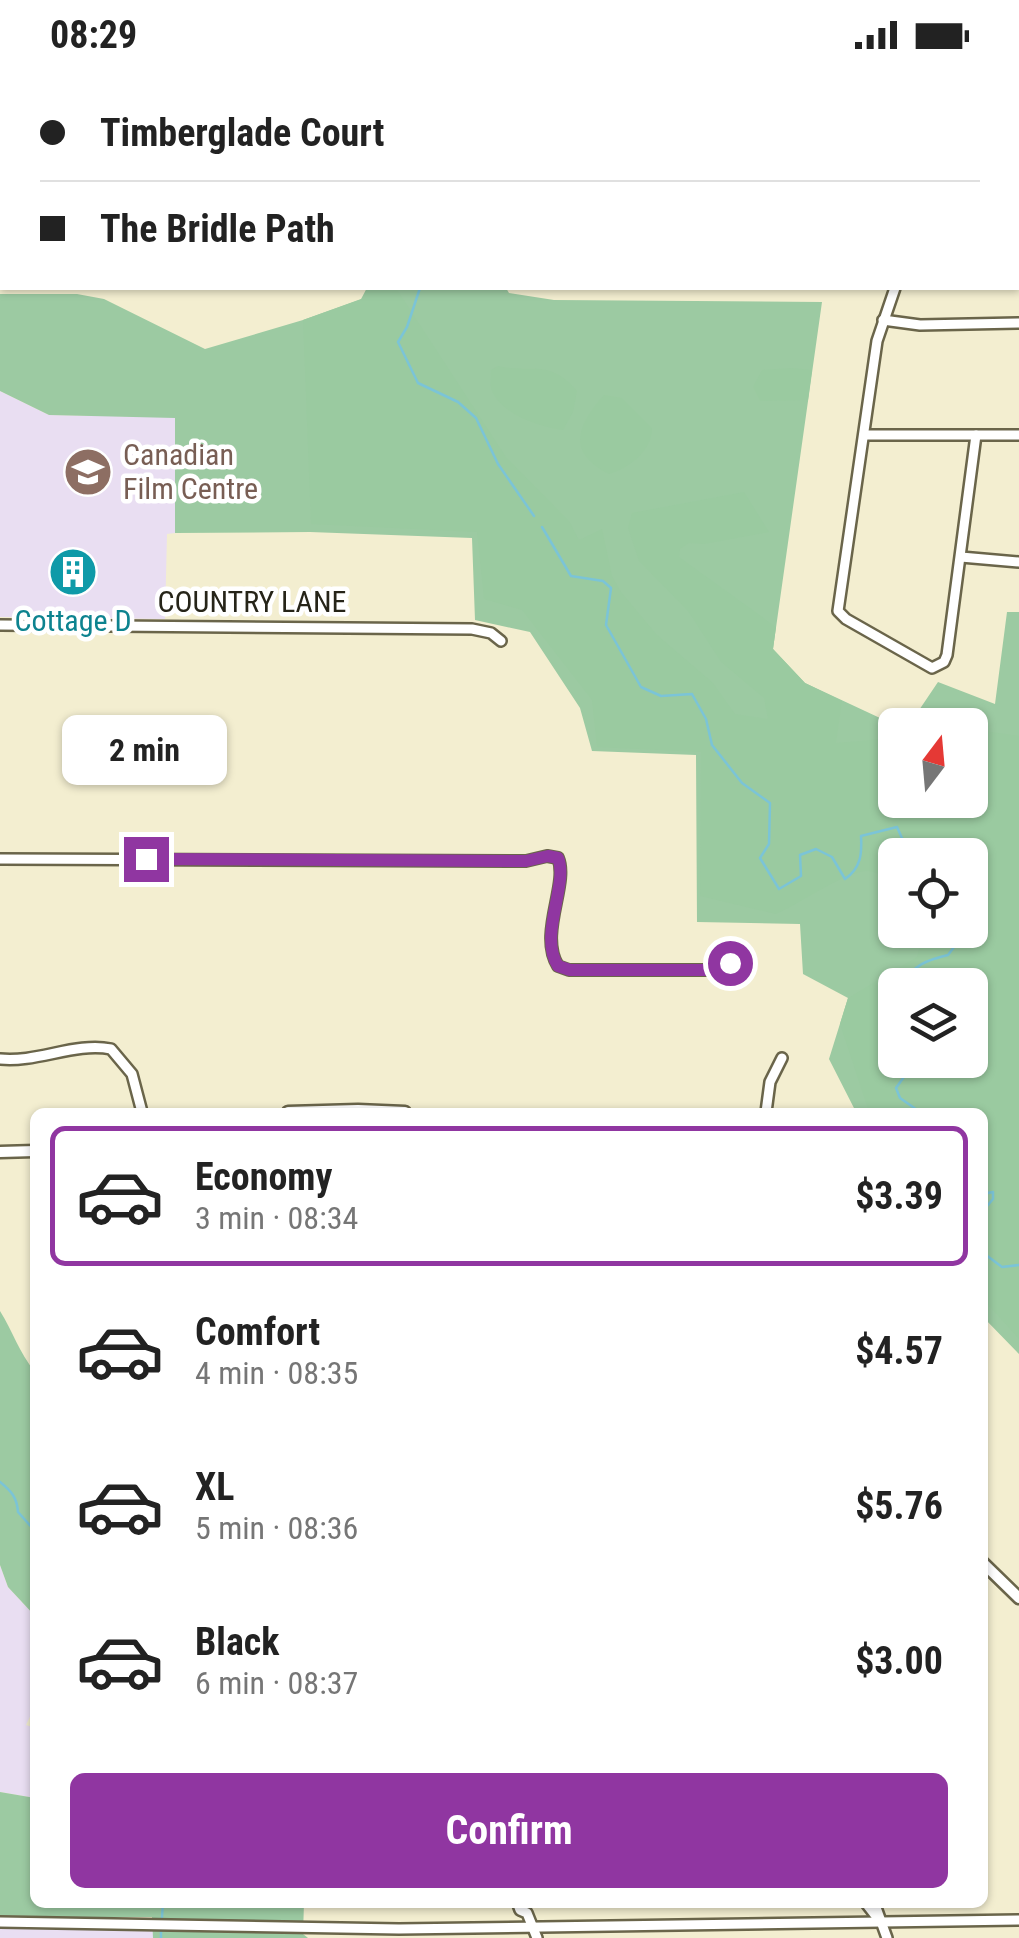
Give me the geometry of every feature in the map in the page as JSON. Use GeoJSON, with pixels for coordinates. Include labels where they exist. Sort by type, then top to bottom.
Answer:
{"type":"FeatureCollection","features":[{"type":"Feature","properties":{"kind":"street"},"geometry":{"type":"LineString","coordinates":[[894,290],[883,320],[839,604],[842,616],[926,666],[939,666],[947,655],[976,435]]}},
{"type":"Feature","properties":{"kind":"street"},"geometry":{"type":"LineString","coordinates":[[883,320],[920,325],[1019,324]]}},
{"type":"Feature","properties":{"kind":"street"},"geometry":{"type":"LineString","coordinates":[[864,435],[1019,434]]}},
{"type":"Feature","properties":{"kind":"street"},"geometry":{"type":"LineString","coordinates":[[960,557],[1019,562]]}},
{"type":"Feature","properties":{"kind":"street","name":"COUNTRY LANE"},"geometry":{"type":"LineString","coordinates":[[0,625],[472,629],[492,633],[500,641]]}},
{"type":"Feature","properties":{"kind":"street"},"geometry":{"type":"LineString","coordinates":[[0,859],[526,861],[548,856],[558,858],[562,878],[553,915],[553,957],[558,966],[570,970],[712,970],[730,963]]}},
{"type":"Feature","properties":{"kind":"street"},"geometry":{"type":"LineString","coordinates":[[0,1059],[26,1060],[92,1048],[111,1049],[132,1074],[141,1108]]}},
{"type":"Feature","properties":{"kind":"street"},"geometry":{"type":"LineString","coordinates":[[767,1108],[770,1082],[782,1058]]}},
{"type":"Feature","properties":{"kind":"street"},"geometry":{"type":"LineString","coordinates":[[0,1152],[30,1151]]}},
{"type":"Feature","properties":{"kind":"street"},"geometry":{"type":"LineString","coordinates":[[988,1568],[1019,1598]]}},
{"type":"Feature","properties":{"kind":"street"},"geometry":{"type":"LineString","coordinates":[[527,1908],[536,1938]]}},
{"type":"Feature","properties":{"kind":"street"},"geometry":{"type":"LineString","coordinates":[[870,1908],[881,1922]]}},
{"type":"Feature","properties":{"kind":"street"},"geometry":{"type":"LineString","coordinates":[[876,1908],[887,1938]]}},
{"type":"Feature","properties":{"kind":"street"},"geometry":{"type":"LineString","coordinates":[[0,1922],[399,1929],[533,1924],[1019,1920]]}},
{"type":"Feature","properties":{"kind":"shaded area","name":"Canadian Film Centre"},"geometry":{"type":"Polygon","coordinates":[[[0,391],[49,415],[175,417],[175,533],[167,534],[165,619],[0,617],[0,391]]]}},
{"type":"Feature","properties":{"kind":"shaded area"},"geometry":{"type":"Polygon","coordinates":[[[0,1565],[8,1587],[30,1611],[30,1717],[26,1725],[30,1726],[30,1797],[0,1792],[0,1565]]]}},
{"type":"Feature","properties":{"kind":"shaded area"},"geometry":{"type":"Polygon","coordinates":[[[0,1928],[153,1930],[153,1938],[0,1938],[0,1928]]]}},
{"type":"Feature","properties":{"kind":"green space"},"geometry":{"type":"Polygon","coordinates":[[[366,290],[507,290],[554,300],[822,302],[773,649],[805,683],[878,717],[878,818],[988,818],[988,708],[920,708],[938,682],[995,704],[1007,612],[1019,612],[1019,1354],[988,1322],[988,1108],[854,1108],[829,1059],[848,998],[803,974],[800,924],[697,922],[696,755],[592,751],[580,708],[530,632],[475,620],[472,538],[310,532],[175,533],[175,418],[49,415],[0,391],[0,294],[77,294],[104,299],[205,349],[361,299],[366,290]]]}},
{"type":"Feature","properties":{"kind":"green space"},"geometry":{"type":"Polygon","coordinates":[[[366,290],[397,290],[506,457],[569,521],[579,540],[602,529],[612,576],[657,635],[713,683],[735,714],[768,719],[764,698],[721,662],[688,611],[639,561],[628,528],[632,513],[744,492],[769,532],[704,544],[689,543],[680,549],[679,557],[776,627],[773,649],[805,683],[842,701],[836,743],[878,739],[878,818],[988,818],[988,732],[1019,736],[1019,1339],[988,1305],[988,1108],[868,1108],[840,1024],[848,998],[878,980],[878,1078],[988,1078],[988,968],[898,968],[917,957],[919,948],[988,948],[988,838],[878,838],[878,874],[867,871],[834,882],[776,914],[700,896],[701,752],[597,747],[592,700],[522,610],[484,599],[477,532],[311,524],[303,320],[362,299],[366,290]]]}},
{"type":"Feature","properties":{"kind":"green space"},"geometry":{"type":"Polygon","coordinates":[[[498,366],[540,369],[567,381],[577,391],[573,412],[563,430],[532,422],[502,405],[491,386],[491,370],[498,366]]]}},
{"type":"Feature","properties":{"kind":"green space"},"geometry":{"type":"Polygon","coordinates":[[[762,370],[812,370],[808,400],[760,401],[753,387],[762,370]]]}},
{"type":"Feature","properties":{"kind":"green space"},"geometry":{"type":"Polygon","coordinates":[[[604,395],[622,398],[652,428],[648,444],[638,457],[609,474],[586,457],[580,438],[588,417],[604,395]]]}},
{"type":"Feature","properties":{"kind":"green space"},"geometry":{"type":"Polygon","coordinates":[[[0,1311],[30,1364],[30,1611],[8,1587],[0,1565],[0,1311]]]}},
{"type":"Feature","properties":{"kind":"green space"},"geometry":{"type":"Polygon","coordinates":[[[0,1792],[30,1797],[30,1908],[304,1908],[303,1934],[308,1938],[153,1938],[152,1917],[0,1917],[0,1792]]]}},
{"type":"Feature","properties":{"kind":"waterway"},"geometry":{"type":"LineString","coordinates":[[419,290],[398,342],[418,383],[458,402],[476,418],[498,464],[534,516]]}},
{"type":"Feature","properties":{"kind":"waterway"},"geometry":{"type":"LineString","coordinates":[[542,527],[571,576],[603,581],[611,588],[606,625],[641,687],[661,696],[692,694],[706,719],[712,745],[742,783],[770,803],[769,844],[760,858],[779,889],[801,876],[800,855],[816,849],[832,857],[845,879],[859,860],[861,836],[897,827],[902,838]]}},
{"type":"Feature","properties":{"kind":"waterway"},"geometry":{"type":"LineString","coordinates":[[917,968],[948,955],[953,948]]}},
{"type":"Feature","properties":{"kind":"waterway"},"geometry":{"type":"LineString","coordinates":[[903,1078],[896,1088],[900,1098],[914,1108]]}},
{"type":"Feature","properties":{"kind":"waterway"},"geometry":{"type":"LineString","coordinates":[[988,1193],[993,1192],[988,1205]]}},
{"type":"Feature","properties":{"kind":"waterway"},"geometry":{"type":"LineString","coordinates":[[988,1256],[1002,1267],[1019,1265]]}},
{"type":"Feature","properties":{"kind":"waterway"},"geometry":{"type":"LineString","coordinates":[[0,1482],[13,1495],[18,1512],[30,1525]]}},
{"type":"Feature","properties":{"kind":"waterway"},"geometry":{"type":"LineString","coordinates":[[162,1917],[163,1908]]}},
{"type":"Feature","properties":{"kind":"waterway"},"geometry":{"type":"LineString","coordinates":[[161,1930],[161,1938]]}},
{"type":"Feature","properties":{"kind":"place","name":"Canadian Film Centre"},"geometry":{"type":"Point","coordinates":[88,472]}},
{"type":"Feature","properties":{"kind":"place","name":"Cottage D"},"geometry":{"type":"Point","coordinates":[73,572]}},
{"type":"Feature","properties":{"kind":"route"},"geometry":{"type":"LineString","coordinates":[[146,859],[526,861],[548,856],[558,858],[562,867],[553,915],[553,957],[558,966],[570,970],[712,970],[730,963]]}}]}
